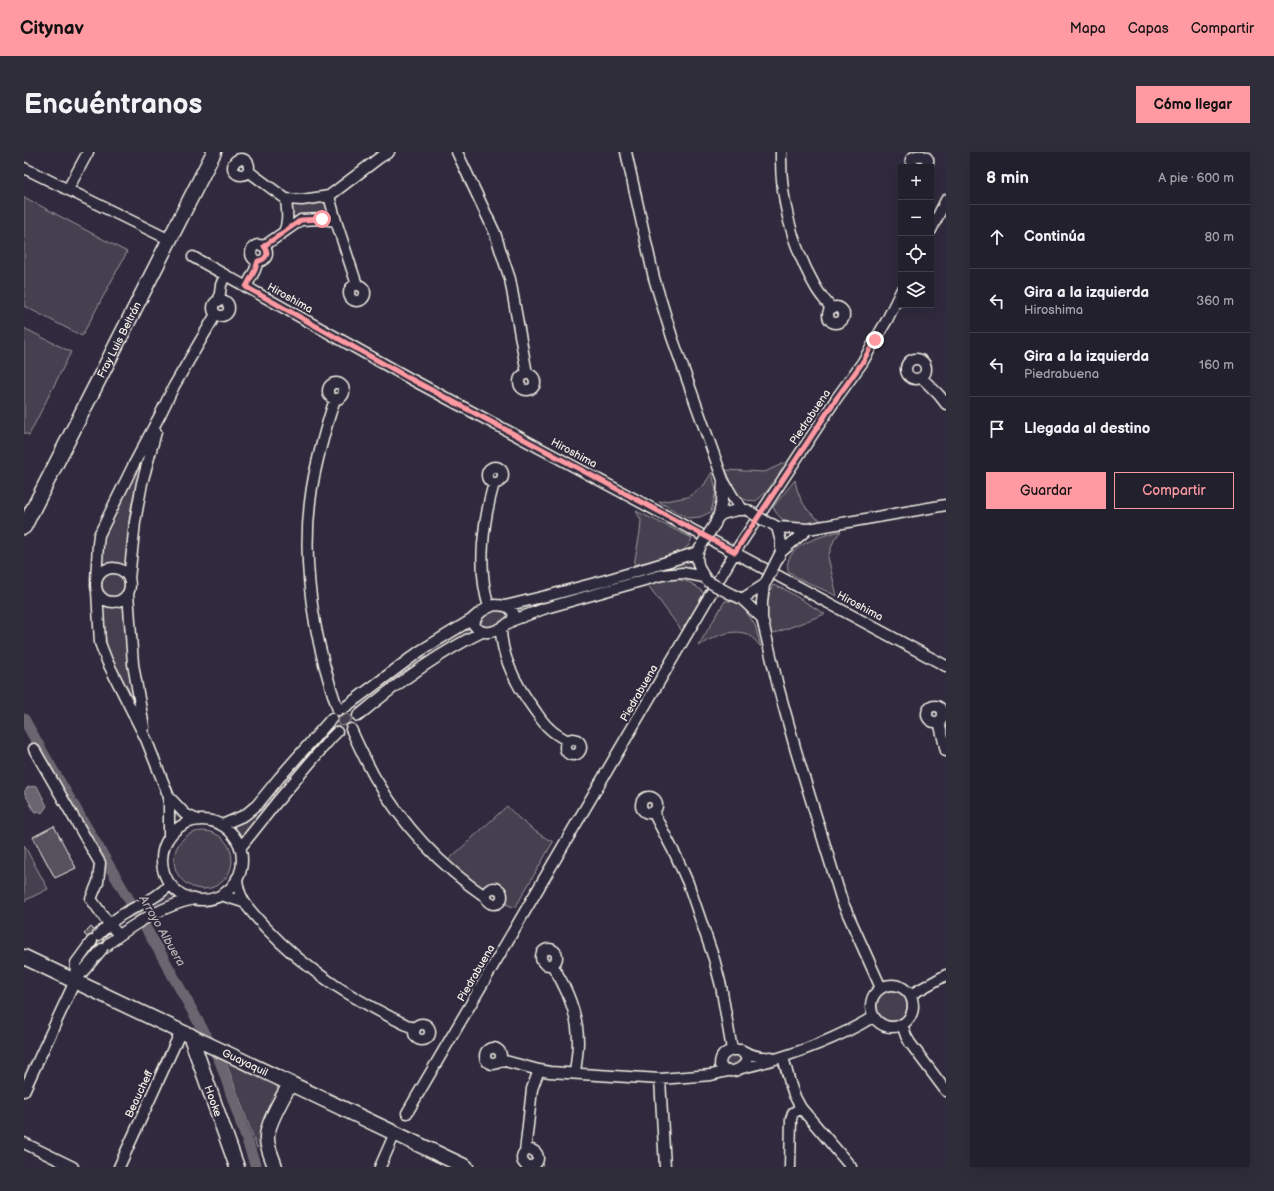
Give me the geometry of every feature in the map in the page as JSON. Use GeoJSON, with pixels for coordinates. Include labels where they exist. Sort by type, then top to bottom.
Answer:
{"type":"FeatureCollection","features":[{"type":"Feature","properties":{"kind":"street"},"geometry":{"type":"LineString","coordinates":[[68,189],[88,152]]}},
{"type":"Feature","properties":{"kind":"street","name":"Fray Luis Beltrán"},"geometry":{"type":"LineString","coordinates":[[24,527],[214,152]]}},
{"type":"Feature","properties":{"kind":"street"},"geometry":{"type":"LineString","coordinates":[[248,171],[286,199],[302,200],[329,196],[378,155],[389,152]]}},
{"type":"Feature","properties":{"kind":"street"},"geometry":{"type":"LineString","coordinates":[[457,152],[495,233],[510,279],[527,374]]}},
{"type":"Feature","properties":{"kind":"street"},"geometry":{"type":"LineString","coordinates":[[626,152],[654,278],[672,337],[723,480],[733,497],[745,510],[773,525],[808,529],[946,505]]}},
{"type":"Feature","properties":{"kind":"street"},"geometry":{"type":"LineString","coordinates":[[781,152],[786,205],[796,244],[816,287],[831,308]]}},
{"type":"Feature","properties":{"kind":"street"},"geometry":{"type":"LineString","coordinates":[[914,164],[912,161],[913,153],[922,153],[926,156],[928,161],[926,164]]}},
{"type":"Feature","properties":{"kind":"street"},"geometry":{"type":"LineString","coordinates":[[24,168],[170,240]]}},
{"type":"Feature","properties":{"kind":"street"},"geometry":{"type":"LineString","coordinates":[[329,196],[357,285]]}},
{"type":"Feature","properties":{"kind":"street"},"geometry":{"type":"LineString","coordinates":[[284,232],[288,224],[286,199]]}},
{"type":"Feature","properties":{"kind":"street"},"geometry":{"type":"LineString","coordinates":[[934,224],[946,200]]}},
{"type":"Feature","properties":{"kind":"street"},"geometry":{"type":"LineString","coordinates":[[246,287],[258,261],[252,256],[252,248],[259,244],[264,246],[301,220],[322,219],[336,221]]}},
{"type":"Feature","properties":{"kind":"street","name":"Hiroshima"},"geometry":{"type":"LineString","coordinates":[[193,257],[409,378],[946,666]]}},
{"type":"Feature","properties":{"kind":"street"},"geometry":{"type":"LineString","coordinates":[[169,838],[169,797],[146,739],[118,686],[102,650],[99,635],[96,586],[98,544],[100,535],[134,464],[174,386],[216,314],[214,306],[219,301],[221,286],[225,276]]}},
{"type":"Feature","properties":{"kind":"street","name":"Piedrabuena"},"geometry":{"type":"LineString","coordinates":[[407,1113],[735,552],[836,399],[862,363],[887,320],[898,297]]}},
{"type":"Feature","properties":{"kind":"street"},"geometry":{"type":"LineString","coordinates":[[922,378],[946,404]]}},
{"type":"Feature","properties":{"kind":"street"},"geometry":{"type":"LineString","coordinates":[[335,399],[316,464],[308,525],[308,551],[310,591],[317,637],[323,665],[338,712]]}},
{"type":"Feature","properties":{"kind":"street"},"geometry":{"type":"LineString","coordinates":[[146,739],[133,664],[128,593],[130,588],[129,579],[135,522],[142,483],[160,415]]}},
{"type":"Feature","properties":{"kind":"street"},"geometry":{"type":"LineString","coordinates":[[706,579],[699,568],[700,548],[716,521],[722,501],[723,480]]}},
{"type":"Feature","properties":{"kind":"street"},"geometry":{"type":"LineString","coordinates":[[489,607],[483,582],[483,552],[487,510],[494,483]]}},
{"type":"Feature","properties":{"kind":"street"},"geometry":{"type":"LineString","coordinates":[[716,521],[725,514],[745,510]]}},
{"type":"Feature","properties":{"kind":"street"},"geometry":{"type":"LineString","coordinates":[[773,525],[782,542],[779,556],[766,583],[762,602],[762,618],[778,686],[796,751],[842,901],[881,988]]}},
{"type":"Feature","properties":{"kind":"street"},"geometry":{"type":"LineString","coordinates":[[779,556],[808,529]]}},
{"type":"Feature","properties":{"kind":"street"},"geometry":{"type":"LineString","coordinates":[[505,606],[664,563],[700,548]]}},
{"type":"Feature","properties":{"kind":"street"},"geometry":{"type":"LineString","coordinates":[[96,580],[102,571],[108,568],[119,569],[124,572],[129,579]]}},
{"type":"Feature","properties":{"kind":"street"},"geometry":{"type":"LineString","coordinates":[[358,716],[355,711],[349,708],[338,712],[331,722],[332,728],[337,732],[343,732],[351,729],[358,716],[415,672],[453,647],[482,632],[490,632],[501,628],[511,621],[546,608],[662,575],[683,573],[706,579],[742,599],[762,618]]}},
{"type":"Feature","properties":{"kind":"street"},"geometry":{"type":"LineString","coordinates":[[742,599],[766,583]]}},
{"type":"Feature","properties":{"kind":"street"},"geometry":{"type":"LineString","coordinates":[[97,591],[104,600],[115,602],[128,593]]}},
{"type":"Feature","properties":{"kind":"street"},"geometry":{"type":"LineString","coordinates":[[222,825],[245,815],[257,805],[338,712],[420,651],[462,626],[489,607],[495,605],[510,608],[514,614],[511,621]]}},
{"type":"Feature","properties":{"kind":"street"},"geometry":{"type":"LineString","coordinates":[[478,614],[474,625],[482,632]]}},
{"type":"Feature","properties":{"kind":"street"},"geometry":{"type":"LineString","coordinates":[[501,628],[502,643],[507,663],[526,699],[549,729],[568,741]]}},
{"type":"Feature","properties":{"kind":"street"},"geometry":{"type":"LineString","coordinates":[[939,721],[946,751]]}},
{"type":"Feature","properties":{"kind":"street"},"geometry":{"type":"LineString","coordinates":[[351,729],[374,777],[418,837],[453,873],[486,897]]}},
{"type":"Feature","properties":{"kind":"street"},"geometry":{"type":"LineString","coordinates":[[240,848],[285,792],[337,732]]}},
{"type":"Feature","properties":{"kind":"street"},"geometry":{"type":"LineString","coordinates":[[34,749],[100,863],[98,882],[91,899],[119,935]]}},
{"type":"Feature","properties":{"kind":"street"},"geometry":{"type":"LineString","coordinates":[[169,797],[185,814],[197,820]]}},
{"type":"Feature","properties":{"kind":"street"},"geometry":{"type":"LineString","coordinates":[[653,812],[688,883],[714,959],[736,1050],[746,1056],[746,1062],[742,1068]]}},
{"type":"Feature","properties":{"kind":"street"},"geometry":{"type":"LineString","coordinates":[[24,1091],[75,981],[105,947],[131,927],[180,902],[194,899],[207,899],[221,895],[231,887],[237,878],[242,865],[238,841],[231,831],[222,825],[206,820],[188,821],[181,825],[171,834],[164,846],[162,859],[164,872],[170,884],[176,891],[194,899]]}},
{"type":"Feature","properties":{"kind":"street"},"geometry":{"type":"LineString","coordinates":[[237,878],[237,885],[243,902],[279,942],[320,976],[384,1014],[415,1029]]}},
{"type":"Feature","properties":{"kind":"street"},"geometry":{"type":"LineString","coordinates":[[75,981],[76,963],[95,938],[123,914],[160,893],[170,884]]}},
{"type":"Feature","properties":{"kind":"street"},"geometry":{"type":"LineString","coordinates":[[221,895],[243,902]]}},
{"type":"Feature","properties":{"kind":"street","name":"Guayaquil"},"geometry":{"type":"LineString","coordinates":[[24,957],[466,1167]]}},
{"type":"Feature","properties":{"kind":"street"},"geometry":{"type":"LineString","coordinates":[[552,965],[566,989],[573,1007],[576,1021],[578,1043],[575,1073]]}},
{"type":"Feature","properties":{"kind":"street"},"geometry":{"type":"LineString","coordinates":[[910,995],[946,975]]}},
{"type":"Feature","properties":{"kind":"street"},"geometry":{"type":"LineString","coordinates":[[887,985],[900,986],[910,995],[913,1008],[908,1019],[902,1024],[890,1027],[883,1025],[873,1017],[870,1004],[876,992],[881,988],[887,985]]}},
{"type":"Feature","properties":{"kind":"street"},"geometry":{"type":"LineString","coordinates":[[501,1060],[539,1070],[575,1073],[660,1079],[711,1075],[734,1071],[800,1052],[858,1026],[873,1017]]}},
{"type":"Feature","properties":{"kind":"street"},"geometry":{"type":"LineString","coordinates":[[902,1024],[910,1043],[946,1091]]}},
{"type":"Feature","properties":{"kind":"street","name":"Beaucheff"},"geometry":{"type":"LineString","coordinates":[[119,1167],[185,1033]]}},
{"type":"Feature","properties":{"kind":"street","name":"Hooke"},"geometry":{"type":"LineString","coordinates":[[185,1033],[237,1167]]}},
{"type":"Feature","properties":{"kind":"street"},"geometry":{"type":"LineString","coordinates":[[696,1076],[713,1067],[724,1053],[736,1050],[764,1058],[783,1057]]}},
{"type":"Feature","properties":{"kind":"street"},"geometry":{"type":"LineString","coordinates":[[783,1057],[794,1095],[801,1108],[852,1167]]}},
{"type":"Feature","properties":{"kind":"street"},"geometry":{"type":"LineString","coordinates":[[720,1059],[720,1065],[724,1070],[728,1071]]}},
{"type":"Feature","properties":{"kind":"street"},"geometry":{"type":"LineString","coordinates":[[524,1152],[532,1095],[539,1070]]}},
{"type":"Feature","properties":{"kind":"street"},"geometry":{"type":"LineString","coordinates":[[660,1079],[664,1167]]}},
{"type":"Feature","properties":{"kind":"street"},"geometry":{"type":"LineString","coordinates":[[275,1167],[267,1140],[270,1124],[290,1084]]}},
{"type":"Feature","properties":{"kind":"street"},"geometry":{"type":"LineString","coordinates":[[790,1167],[791,1118],[793,1113],[801,1108]]}},
{"type":"Feature","properties":{"kind":"street"},"geometry":{"type":"LineString","coordinates":[[380,1167],[395,1133]]}},
{"type":"Feature","properties":{"kind":"street"},"geometry":{"type":"LineString","coordinates":[[24,1143],[73,1167]]}},
{"type":"Feature","properties":{"kind":"shaded area"},"geometry":{"type":"Polygon","coordinates":[[[24,197],[127,252],[82,336],[24,306],[24,197]]]}},
{"type":"Feature","properties":{"kind":"shaded area"},"geometry":{"type":"Polygon","coordinates":[[[325,202],[329,211],[327,214],[294,217],[292,215],[290,208],[292,205],[325,202]]]}},
{"type":"Feature","properties":{"kind":"shaded area"},"geometry":{"type":"Polygon","coordinates":[[[24,328],[71,352],[29,435],[24,433],[24,328]]]}},
{"type":"Feature","properties":{"kind":"shaded area"},"geometry":{"type":"Polygon","coordinates":[[[147,449],[131,505],[128,534],[128,570],[114,565],[100,569],[102,543],[147,449]]]}},
{"type":"Feature","properties":{"kind":"shaded area"},"geometry":{"type":"Polygon","coordinates":[[[788,461],[770,487],[756,501],[746,500],[736,492],[726,470],[765,472],[788,461]]]}},
{"type":"Feature","properties":{"kind":"shaded area"},"geometry":{"type":"Polygon","coordinates":[[[712,472],[716,491],[711,512],[700,517],[688,518],[659,502],[688,497],[704,485],[712,472]]]}},
{"type":"Feature","properties":{"kind":"shaded area"},"geometry":{"type":"Polygon","coordinates":[[[795,480],[799,495],[810,512],[819,519],[829,523],[797,525],[783,520],[777,514],[773,507],[795,480]]]}},
{"type":"Feature","properties":{"kind":"shaded area"},"geometry":{"type":"Polygon","coordinates":[[[636,511],[692,538],[689,545],[680,553],[634,565],[641,520],[636,511]]]}},
{"type":"Feature","properties":{"kind":"shaded area"},"geometry":{"type":"Polygon","coordinates":[[[841,531],[834,540],[828,557],[837,596],[798,578],[788,571],[788,562],[791,555],[802,545],[841,531]]]}},
{"type":"Feature","properties":{"kind":"shaded area"},"geometry":{"type":"Polygon","coordinates":[[[691,558],[695,571],[517,615],[515,608],[691,558]]]}},
{"type":"Feature","properties":{"kind":"shaded area"},"geometry":{"type":"Polygon","coordinates":[[[113,573],[122,576],[125,585],[122,594],[113,597],[104,594],[101,585],[104,576],[113,573]]]}},
{"type":"Feature","properties":{"kind":"shaded area"},"geometry":{"type":"Polygon","coordinates":[[[670,579],[689,582],[704,593],[682,631],[647,584],[670,579]]]}},
{"type":"Feature","properties":{"kind":"shaded area"},"geometry":{"type":"Polygon","coordinates":[[[773,585],[784,589],[825,614],[770,635],[767,603],[773,585]]]}},
{"type":"Feature","properties":{"kind":"shaded area"},"geometry":{"type":"Polygon","coordinates":[[[101,601],[104,605],[115,605],[125,602],[128,667],[138,716],[107,647],[101,601]]]}},
{"type":"Feature","properties":{"kind":"shaded area"},"geometry":{"type":"Polygon","coordinates":[[[725,601],[735,601],[745,610],[755,625],[761,647],[749,635],[741,632],[721,635],[698,646],[725,601]]]}},
{"type":"Feature","properties":{"kind":"shaded area"},"geometry":{"type":"Polygon","coordinates":[[[492,610],[504,610],[507,615],[507,619],[504,622],[487,629],[479,626],[479,618],[492,610]]]}},
{"type":"Feature","properties":{"kind":"shaded area"},"geometry":{"type":"Polygon","coordinates":[[[472,625],[474,629],[419,663],[358,709],[355,705],[417,659],[472,625]]]}},
{"type":"Feature","properties":{"kind":"shaded area"},"geometry":{"type":"Polygon","coordinates":[[[346,714],[351,716],[351,721],[342,726],[338,723],[339,718],[346,714]]]}},
{"type":"Feature","properties":{"kind":"shaded area"},"geometry":{"type":"Polygon","coordinates":[[[329,728],[332,732],[271,801],[240,843],[236,834],[229,827],[240,823],[253,815],[329,728]]]}},
{"type":"Feature","properties":{"kind":"shaded area"},"geometry":{"type":"Polygon","coordinates":[[[37,786],[47,806],[42,813],[38,811],[35,813],[24,792],[28,787],[37,786]]]}},
{"type":"Feature","properties":{"kind":"shaded area"},"geometry":{"type":"Polygon","coordinates":[[[507,806],[528,826],[553,842],[515,908],[506,904],[507,892],[499,885],[478,887],[445,863],[507,806]]]}},
{"type":"Feature","properties":{"kind":"shaded area"},"geometry":{"type":"Polygon","coordinates":[[[203,831],[214,833],[227,844],[230,849],[232,860],[230,871],[219,884],[214,887],[203,889],[192,887],[179,876],[176,871],[174,860],[176,849],[187,836],[192,833],[203,831]]]}},
{"type":"Feature","properties":{"kind":"shaded area"},"geometry":{"type":"Polygon","coordinates":[[[24,845],[48,889],[24,901],[24,845]]]}},
{"type":"Feature","properties":{"kind":"shaded area"},"geometry":{"type":"Polygon","coordinates":[[[170,891],[181,900],[168,902],[149,911],[144,909],[158,901],[170,891]]]}},
{"type":"Feature","properties":{"kind":"shaded area"},"geometry":{"type":"Polygon","coordinates":[[[892,991],[903,995],[907,1006],[903,1017],[892,1021],[881,1017],[877,1006],[881,995],[892,991]]]}},
{"type":"Feature","properties":{"kind":"shaded area"},"geometry":{"type":"Polygon","coordinates":[[[736,1053],[744,1059],[736,1068],[725,1067],[725,1055],[736,1053]]]}},
{"type":"Feature","properties":{"kind":"shaded area"},"geometry":{"type":"Polygon","coordinates":[[[225,1059],[274,1083],[278,1089],[261,1146],[257,1148],[225,1059]]]}},
{"type":"Feature","properties":{"kind":"building"},"geometry":{"type":"Polygon","coordinates":[[[54,826],[76,868],[55,878],[33,837],[54,826]]]}},
{"type":"Feature","properties":{"kind":"building"},"geometry":{"type":"Polygon","coordinates":[[[91,927],[113,949],[107,954],[84,934],[91,927]]]}},
{"type":"Feature","properties":{"kind":"waterway","name":"Arroyo Albuera"},"geometry":{"type":"LineString","coordinates":[[24,719],[161,954],[220,1061],[256,1167]]}},
{"type":"Feature","properties":{"kind":"route"},"geometry":{"type":"LineString","coordinates":[[322,219],[301,220],[264,246],[267,251],[266,256],[263,260],[258,261],[246,287],[409,378],[735,552],[836,399],[862,363],[875,340]]}}]}
